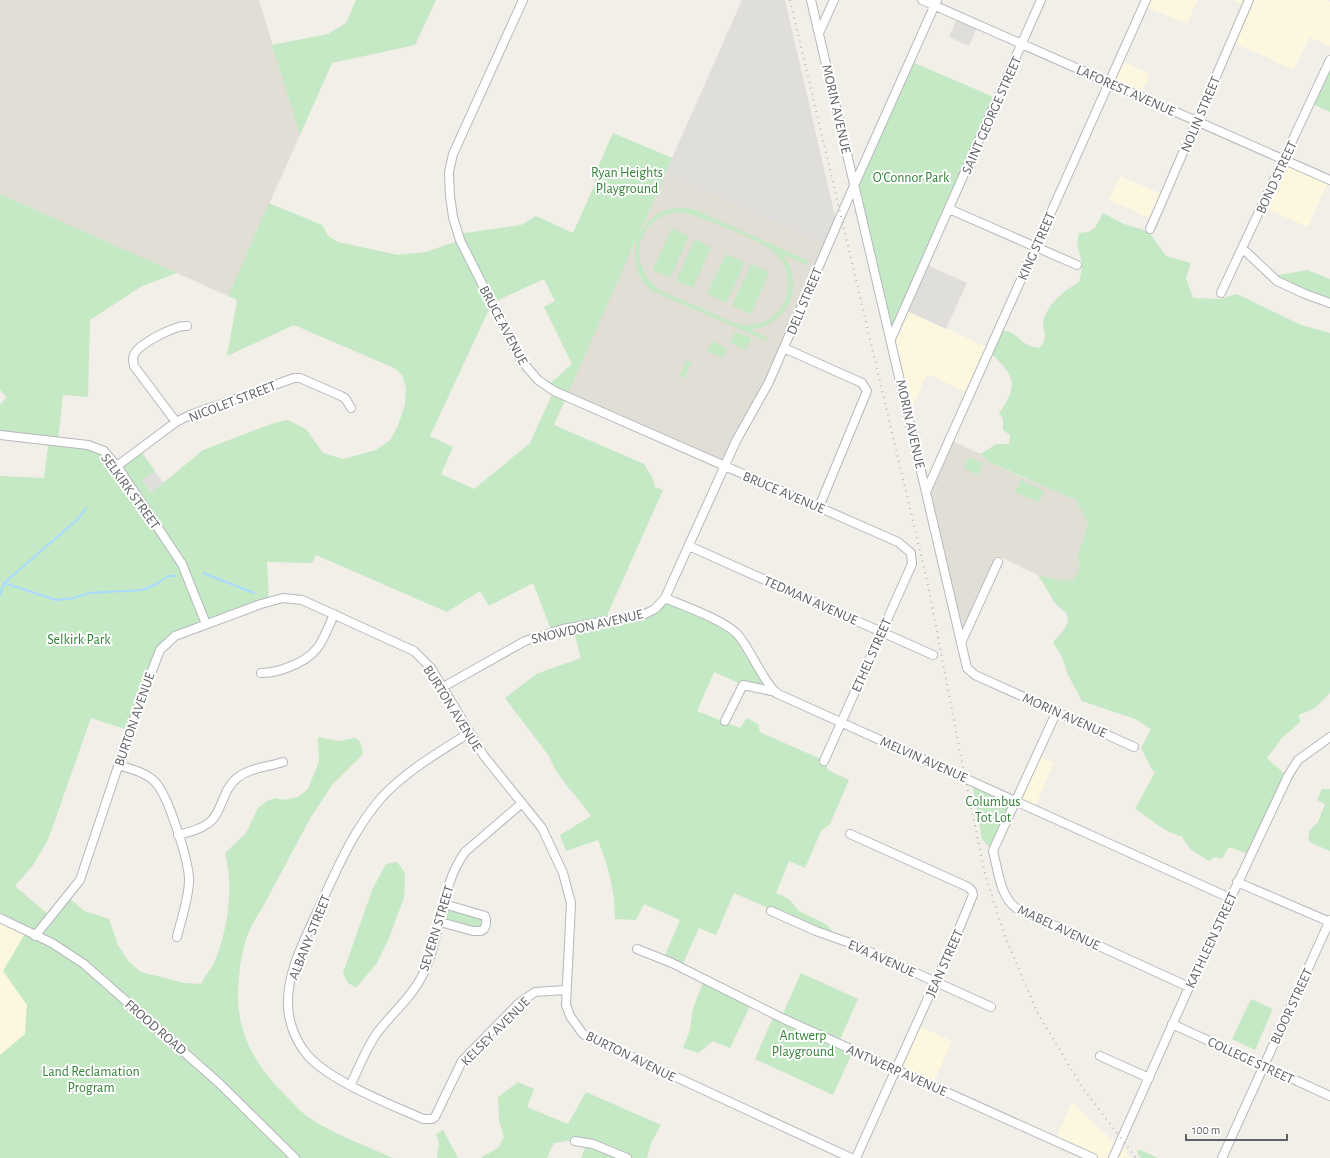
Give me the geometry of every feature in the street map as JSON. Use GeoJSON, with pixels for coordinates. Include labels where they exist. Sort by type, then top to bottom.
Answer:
{"type":"FeatureCollection","features":[{"type":"Feature","properties":{"kind":"street","name":"BRUCE AVENUE"},"geometry":{"type":"LineString","coordinates":[[522,0],[464,126],[450,164],[450,196],[453,217],[460,240],[520,359],[538,380],[554,391],[898,542],[909,549]]}},
{"type":"Feature","properties":{"kind":"street","name":"MORIN AVENUE"},"geometry":{"type":"LineString","coordinates":[[811,0],[855,183],[965,663],[970,672],[1134,747]]}},
{"type":"Feature","properties":{"kind":"street"},"geometry":{"type":"LineString","coordinates":[[819,33],[834,0]]}},
{"type":"Feature","properties":{"kind":"street","name":"LAFOREST AVENUE"},"geometry":{"type":"LineString","coordinates":[[922,0],[936,3],[1022,44],[1330,180]]}},
{"type":"Feature","properties":{"kind":"street","name":"SAINT GEORGE STREET"},"geometry":{"type":"LineString","coordinates":[[891,339],[1041,0]]}},
{"type":"Feature","properties":{"kind":"street","name":"KING STREET"},"geometry":{"type":"LineString","coordinates":[[926,492],[1146,0]]}},
{"type":"Feature","properties":{"kind":"street","name":"NOLIN STREET"},"geometry":{"type":"LineString","coordinates":[[1150,228],[1250,0]]}},
{"type":"Feature","properties":{"kind":"street","name":"DELL STREET"},"geometry":{"type":"LineString","coordinates":[[665,598],[724,466],[742,429],[769,382],[855,183],[936,3]]}},
{"type":"Feature","properties":{"kind":"street","name":"BOND STREET"},"geometry":{"type":"LineString","coordinates":[[1221,293],[1330,60]]}},
{"type":"Feature","properties":{"kind":"street"},"geometry":{"type":"LineString","coordinates":[[949,209],[1077,265]]}},
{"type":"Feature","properties":{"kind":"street"},"geometry":{"type":"LineString","coordinates":[[1242,248],[1277,280],[1330,303]]}},
{"type":"Feature","properties":{"kind":"street"},"geometry":{"type":"LineString","coordinates":[[176,422],[134,366],[133,356],[137,350],[169,329],[187,326]]}},
{"type":"Feature","properties":{"kind":"street"},"geometry":{"type":"LineString","coordinates":[[784,348],[865,386],[867,392],[819,507]]}},
{"type":"Feature","properties":{"kind":"street","name":"NICOLET STREET"},"geometry":{"type":"LineString","coordinates":[[117,466],[176,422],[190,415],[294,378],[300,378],[345,398],[351,408]]}},
{"type":"Feature","properties":{"kind":"street","name":"SELKIRK STREET"},"geometry":{"type":"LineString","coordinates":[[0,435],[94,446],[104,451],[117,466],[182,564],[206,624]]}},
{"type":"Feature","properties":{"kind":"street","name":"TEDMAN AVENUE"},"geometry":{"type":"LineString","coordinates":[[689,546],[933,655]]}},
{"type":"Feature","properties":{"kind":"street","name":"ETHEL STREET"},"geometry":{"type":"LineString","coordinates":[[824,761],[912,564],[909,549]]}},
{"type":"Feature","properties":{"kind":"street"},"geometry":{"type":"LineString","coordinates":[[961,643],[998,562]]}},
{"type":"Feature","properties":{"kind":"street","name":"BURTON AVENUE"},"geometry":{"type":"LineString","coordinates":[[35,936],[80,880],[118,765],[160,650],[175,636],[261,604],[283,598],[302,600],[414,651],[431,668],[469,733],[492,767],[522,803],[546,836],[568,888],[570,903],[566,1005],[570,1016],[579,1030],[592,1040],[851,1158]]}},
{"type":"Feature","properties":{"kind":"street","name":"SNOWDON AVENUE"},"geometry":{"type":"LineString","coordinates":[[443,687],[525,640],[563,629],[645,614],[655,609],[665,598]]}},
{"type":"Feature","properties":{"kind":"street","name":"MELVIN AVENUE"},"geometry":{"type":"LineString","coordinates":[[665,598],[722,624],[735,632],[762,675],[776,692],[1230,898]]}},
{"type":"Feature","properties":{"kind":"street"},"geometry":{"type":"LineString","coordinates":[[261,673],[277,672],[306,660],[320,645],[334,614]]}},
{"type":"Feature","properties":{"kind":"street"},"geometry":{"type":"LineString","coordinates":[[725,722],[743,685],[776,692]]}},
{"type":"Feature","properties":{"kind":"street","name":"MABEL AVENUE"},"geometry":{"type":"LineString","coordinates":[[1057,711],[993,851],[1003,891],[1011,905],[1016,908],[1189,987]]}},
{"type":"Feature","properties":{"kind":"street","name":"ALBANY STREET"},"geometry":{"type":"LineString","coordinates":[[432,1119],[423,1119],[351,1084],[318,1065],[305,1052],[296,1036],[288,1004],[293,970],[344,855],[367,816],[396,783],[469,733]]}},
{"type":"Feature","properties":{"kind":"street","name":"KATHLEEN STREET"},"geometry":{"type":"LineString","coordinates":[[1113,1158],[1230,898],[1294,766],[1330,737]]}},
{"type":"Feature","properties":{"kind":"street"},"geometry":{"type":"LineString","coordinates":[[178,835],[197,829],[212,820],[228,788],[237,778],[253,770],[283,762]]}},
{"type":"Feature","properties":{"kind":"street"},"geometry":{"type":"LineString","coordinates":[[118,765],[145,775],[158,784],[166,798],[188,867],[189,881],[177,937]]}},
{"type":"Feature","properties":{"kind":"street","name":"SEVERN STREET"},"geometry":{"type":"LineString","coordinates":[[351,1084],[378,1032],[422,978],[440,922],[454,870],[465,852],[522,803]]}},
{"type":"Feature","properties":{"kind":"street","name":"JEAN STREET"},"geometry":{"type":"LineString","coordinates":[[850,834],[964,885],[972,891],[972,901],[856,1158]]}},
{"type":"Feature","properties":{"kind":"street"},"geometry":{"type":"LineString","coordinates":[[1238,882],[1330,921]]}},
{"type":"Feature","properties":{"kind":"street"},"geometry":{"type":"LineString","coordinates":[[440,922],[477,931],[484,929],[486,926],[487,920],[485,916],[444,904]]}},
{"type":"Feature","properties":{"kind":"street","name":"EVA AVENUE"},"geometry":{"type":"LineString","coordinates":[[771,911],[816,931],[850,943],[991,1007]]}},
{"type":"Feature","properties":{"kind":"street","name":"FROOD ROAD"},"geometry":{"type":"LineString","coordinates":[[0,918],[52,943],[84,964],[218,1082],[295,1158]]}},
{"type":"Feature","properties":{"kind":"street","name":"BLOOR STREET"},"geometry":{"type":"LineString","coordinates":[[1222,1158],[1330,921]]}},
{"type":"Feature","properties":{"kind":"street","name":"ANTWERP AVENUE"},"geometry":{"type":"LineString","coordinates":[[637,949],[672,963],[784,1019],[1093,1158]]}},
{"type":"Feature","properties":{"kind":"street","name":"KELSEY AVENUE"},"geometry":{"type":"LineString","coordinates":[[432,1119],[436,1117],[462,1061],[519,1003],[536,992],[566,990]]}},
{"type":"Feature","properties":{"kind":"street","name":"COLLEGE STREET"},"geometry":{"type":"LineString","coordinates":[[1172,1024],[1330,1096]]}},
{"type":"Feature","properties":{"kind":"street"},"geometry":{"type":"LineString","coordinates":[[1100,1056],[1149,1078]]}},
{"type":"Feature","properties":{"kind":"street"},"geometry":{"type":"LineString","coordinates":[[575,1141],[593,1144],[627,1158]]}},
{"type":"Feature","properties":{"kind":"shaded area"},"geometry":{"type":"Polygon","coordinates":[[[0,0],[259,0],[300,135],[228,296],[0,194],[0,0]]]}},
{"type":"Feature","properties":{"kind":"shaded area"},"geometry":{"type":"Polygon","coordinates":[[[742,0],[785,0],[837,225],[828,246],[665,174],[742,0]]]}},
{"type":"Feature","properties":{"kind":"shaded area"},"geometry":{"type":"Polygon","coordinates":[[[1146,0],[1197,0],[1187,24],[1144,6],[1146,0]]]}},
{"type":"Feature","properties":{"kind":"shaded area"},"geometry":{"type":"Polygon","coordinates":[[[1232,0],[1326,0],[1330,2],[1330,46],[1310,37],[1294,70],[1232,42],[1247,7],[1232,0]]]}},
{"type":"Feature","properties":{"kind":"shaded area"},"geometry":{"type":"Polygon","coordinates":[[[958,16],[978,25],[969,46],[949,37],[958,16]]]}},
{"type":"Feature","properties":{"kind":"shaded area"},"geometry":{"type":"Polygon","coordinates":[[[1120,60],[1150,74],[1140,95],[1110,82],[1120,60]]]}},
{"type":"Feature","properties":{"kind":"shaded area"},"geometry":{"type":"Polygon","coordinates":[[[1284,160],[1329,180],[1308,227],[1262,207],[1284,160]]]}},
{"type":"Feature","properties":{"kind":"shaded area"},"geometry":{"type":"Polygon","coordinates":[[[665,174],[828,246],[785,347],[725,466],[566,396],[665,174]]]}},
{"type":"Feature","properties":{"kind":"shaded area"},"geometry":{"type":"Polygon","coordinates":[[[1120,176],[1164,195],[1154,220],[1109,200],[1120,176]]]}},
{"type":"Feature","properties":{"kind":"shaded area"},"geometry":{"type":"Polygon","coordinates":[[[925,264],[967,283],[946,329],[905,310],[925,264]]]}},
{"type":"Feature","properties":{"kind":"shaded area"},"geometry":{"type":"Polygon","coordinates":[[[905,310],[991,349],[971,394],[927,374],[909,414],[892,339],[905,310]]]}},
{"type":"Feature","properties":{"kind":"shaded area"},"geometry":{"type":"Polygon","coordinates":[[[950,440],[981,454],[989,462],[1017,475],[1067,494],[1076,500],[1088,523],[1078,556],[1081,568],[1073,580],[1063,581],[1038,575],[1000,557],[961,643],[927,492],[950,440]]]}},
{"type":"Feature","properties":{"kind":"shaded area"},"geometry":{"type":"Polygon","coordinates":[[[155,471],[164,484],[151,493],[142,480],[155,471]]]}},
{"type":"Feature","properties":{"kind":"shaded area"},"geometry":{"type":"Polygon","coordinates":[[[1037,755],[1054,763],[1034,809],[1016,801],[1037,755]]]}},
{"type":"Feature","properties":{"kind":"shaded area"},"geometry":{"type":"Polygon","coordinates":[[[0,918],[26,932],[3,971],[27,1005],[25,1034],[0,1055],[0,918]]]}},
{"type":"Feature","properties":{"kind":"shaded area"},"geometry":{"type":"Polygon","coordinates":[[[917,1025],[952,1041],[932,1086],[896,1070],[917,1025]]]}},
{"type":"Feature","properties":{"kind":"shaded area"},"geometry":{"type":"Polygon","coordinates":[[[1072,1102],[1119,1147],[1120,1145],[1131,1158],[1079,1158],[1081,1153],[1055,1141],[1072,1102]]]}},
{"type":"Feature","properties":{"kind":"green space"},"geometry":{"type":"Polygon","coordinates":[[[356,0],[436,0],[415,45],[332,63],[300,135],[272,45],[328,34],[346,23],[356,0]]]}},
{"type":"Feature","properties":{"kind":"green space"},"geometry":{"type":"Polygon","coordinates":[[[1330,59],[1330,112],[1310,103],[1330,59]]]}},
{"type":"Feature","properties":{"kind":"green space","name":"O'Connor Park"},"geometry":{"type":"Polygon","coordinates":[[[910,61],[998,99],[892,339],[855,183],[910,61]]]}},
{"type":"Feature","properties":{"kind":"green space"},"geometry":{"type":"Polygon","coordinates":[[[613,133],[672,158],[639,235],[649,221],[661,212],[675,208],[693,209],[809,261],[807,265],[783,255],[790,267],[793,279],[793,291],[790,302],[775,320],[764,326],[751,330],[768,338],[767,341],[652,291],[641,278],[636,266],[635,253],[637,237],[554,425],[644,464],[652,477],[655,487],[663,490],[604,622],[633,617],[666,599],[729,628],[776,693],[743,685],[714,672],[697,711],[740,728],[747,718],[758,724],[760,732],[825,761],[828,770],[849,780],[830,824],[821,831],[805,868],[789,861],[776,893],[789,899],[799,911],[827,925],[839,939],[734,893],[716,935],[699,928],[681,968],[663,960],[680,920],[644,904],[636,920],[615,919],[614,898],[610,878],[598,840],[566,851],[560,835],[591,816],[562,779],[549,756],[505,698],[536,674],[581,658],[573,628],[552,632],[533,583],[489,606],[480,591],[447,612],[316,555],[312,563],[267,562],[269,602],[187,631],[160,650],[131,731],[91,718],[48,840],[33,865],[15,886],[51,917],[68,897],[84,911],[109,919],[118,945],[129,962],[141,972],[185,983],[201,984],[214,963],[226,923],[229,880],[225,853],[246,833],[258,808],[267,801],[276,798],[285,800],[298,797],[308,789],[319,761],[318,737],[339,741],[355,738],[360,741],[363,754],[332,785],[311,817],[251,927],[245,943],[240,968],[238,995],[239,1013],[248,1044],[265,1072],[305,1115],[351,1140],[393,1158],[0,1158],[0,1055],[25,1034],[27,1005],[3,971],[26,932],[0,918],[0,476],[44,478],[49,440],[0,435],[0,405],[7,397],[0,390],[0,194],[177,273],[142,286],[90,320],[88,397],[63,395],[58,441],[88,444],[117,466],[140,450],[155,471],[142,480],[151,493],[203,450],[274,423],[288,420],[306,429],[323,453],[343,459],[376,450],[390,440],[397,428],[405,405],[406,388],[402,375],[394,368],[294,325],[227,356],[237,300],[228,296],[269,203],[322,225],[328,236],[338,242],[398,255],[426,252],[460,240],[458,234],[521,225],[536,216],[573,233],[595,184],[594,176],[613,133]],[[680,212],[671,213],[659,218],[650,225],[643,234],[639,254],[641,265],[652,284],[661,291],[742,325],[764,322],[777,313],[785,301],[788,282],[787,272],[780,258],[769,248],[748,237],[691,214],[680,212]],[[544,279],[492,303],[430,436],[453,447],[441,474],[474,489],[530,443],[554,390],[547,386],[572,364],[544,307],[555,301],[544,279]]]}},
{"type":"Feature","properties":{"kind":"green space"},"geometry":{"type":"Polygon","coordinates":[[[1103,213],[1124,224],[1144,230],[1152,236],[1166,256],[1191,263],[1186,278],[1193,298],[1220,299],[1237,294],[1301,325],[1330,333],[1330,693],[1315,708],[1299,715],[1300,722],[1282,738],[1267,758],[1288,777],[1251,855],[1229,847],[1222,859],[1215,857],[1209,861],[1194,852],[1182,836],[1169,832],[1135,809],[1155,772],[1152,770],[1141,748],[1151,729],[1135,719],[1082,701],[1068,675],[1062,657],[1053,642],[1064,630],[1068,621],[1067,614],[1055,603],[1038,575],[1063,581],[1073,580],[1080,568],[1078,556],[1088,523],[1076,500],[989,462],[981,454],[996,444],[1009,444],[1010,435],[1003,430],[1003,419],[999,413],[1010,395],[1012,387],[1011,380],[1004,367],[989,352],[999,330],[1012,333],[1027,345],[1039,348],[1044,340],[1045,336],[1043,322],[1050,306],[1058,297],[1079,282],[1082,262],[1078,249],[1079,233],[1088,232],[1095,228],[1103,213]]]}},
{"type":"Feature","properties":{"kind":"green space"},"geometry":{"type":"Polygon","coordinates":[[[672,228],[689,236],[670,278],[653,270],[672,228]]]}},
{"type":"Feature","properties":{"kind":"green space"},"geometry":{"type":"Polygon","coordinates":[[[695,239],[711,247],[693,288],[676,280],[695,239]]]}},
{"type":"Feature","properties":{"kind":"green space"},"geometry":{"type":"Polygon","coordinates":[[[726,254],[745,262],[726,303],[707,294],[726,254]]]}},
{"type":"Feature","properties":{"kind":"green space"},"geometry":{"type":"Polygon","coordinates":[[[751,264],[769,272],[751,314],[732,306],[751,264]]]}},
{"type":"Feature","properties":{"kind":"green space"},"geometry":{"type":"Polygon","coordinates":[[[1307,270],[1330,279],[1330,302],[1274,276],[1307,270]]]}},
{"type":"Feature","properties":{"kind":"green space"},"geometry":{"type":"Polygon","coordinates":[[[735,331],[751,338],[746,350],[730,343],[735,331]]]}},
{"type":"Feature","properties":{"kind":"green space"},"geometry":{"type":"Polygon","coordinates":[[[712,341],[727,348],[722,358],[707,351],[712,341]]]}},
{"type":"Feature","properties":{"kind":"green space"},"geometry":{"type":"Polygon","coordinates":[[[686,361],[691,363],[685,378],[680,376],[686,361]]]}},
{"type":"Feature","properties":{"kind":"green space"},"geometry":{"type":"Polygon","coordinates":[[[969,457],[983,464],[978,475],[964,468],[969,457]]]}},
{"type":"Feature","properties":{"kind":"green space"},"geometry":{"type":"Polygon","coordinates":[[[1021,480],[1044,491],[1039,502],[1015,492],[1021,480]]]}},
{"type":"Feature","properties":{"kind":"green space","name":"Columbus Tot Lot"},"geometry":{"type":"Polygon","coordinates":[[[972,782],[1015,801],[992,850],[982,839],[972,782]]]}},
{"type":"Feature","properties":{"kind":"green space"},"geometry":{"type":"Polygon","coordinates":[[[1322,789],[1330,789],[1330,851],[1311,843],[1308,838],[1310,830],[1318,822],[1325,804],[1317,800],[1322,789]]]}},
{"type":"Feature","properties":{"kind":"green space"},"geometry":{"type":"Polygon","coordinates":[[[397,862],[405,873],[404,898],[389,938],[377,963],[356,988],[347,982],[343,973],[372,890],[386,864],[397,862]]]}},
{"type":"Feature","properties":{"kind":"green space"},"geometry":{"type":"Polygon","coordinates":[[[445,905],[484,917],[484,929],[441,921],[445,905]]]}},
{"type":"Feature","properties":{"kind":"green space","name":"Antwerp Playground"},"geometry":{"type":"Polygon","coordinates":[[[801,973],[858,999],[838,1044],[853,1051],[833,1095],[755,1059],[774,1015],[781,1018],[801,973]]]}},
{"type":"Feature","properties":{"kind":"green space"},"geometry":{"type":"Polygon","coordinates":[[[704,980],[751,1004],[730,1048],[713,1041],[698,1053],[683,1048],[690,1030],[693,1008],[704,980]]]}},
{"type":"Feature","properties":{"kind":"green space"},"geometry":{"type":"Polygon","coordinates":[[[1251,999],[1273,1009],[1255,1050],[1232,1039],[1251,999]]]}},
{"type":"Feature","properties":{"kind":"green space"},"geometry":{"type":"Polygon","coordinates":[[[518,1082],[534,1089],[527,1107],[568,1124],[586,1092],[661,1125],[651,1143],[647,1158],[581,1158],[588,1142],[575,1140],[554,1143],[547,1158],[480,1158],[498,1148],[504,1137],[499,1120],[498,1097],[518,1082]]]}},
{"type":"Feature","properties":{"kind":"green space"},"geometry":{"type":"Polygon","coordinates":[[[443,1130],[458,1158],[437,1158],[439,1144],[436,1134],[443,1130]]]}},
{"type":"Feature","properties":{"kind":"green space"},"geometry":{"type":"Polygon","coordinates":[[[1138,1149],[1158,1158],[1141,1158],[1137,1152],[1138,1149]]]}},
{"type":"Feature","properties":{"kind":"waterway"},"geometry":{"type":"LineString","coordinates":[[0,595],[4,583],[79,518],[86,508]]}},
{"type":"Feature","properties":{"kind":"waterway"},"geometry":{"type":"LineString","coordinates":[[203,573],[254,593]]}},
{"type":"Feature","properties":{"kind":"waterway"},"geometry":{"type":"LineString","coordinates":[[4,583],[56,600],[74,598],[89,593],[142,590],[157,584],[168,576],[175,576]]}},
{"type":"Feature","properties":{"kind":"railway"},"geometry":{"type":"LineString","coordinates":[[790,0],[928,585],[985,874],[1004,934],[1037,1012],[1082,1087],[1136,1158]]}},
{"type":"Feature","properties":{"kind":"park label","name":"Ryan Heights Playground"},"geometry":{"type":"Point","coordinates":[627,180]}},
{"type":"Feature","properties":{"kind":"park label","name":"Selkirk Park"},"geometry":{"type":"Point","coordinates":[79,639]}},
{"type":"Feature","properties":{"kind":"park label","name":"Land Reclamation Program"},"geometry":{"type":"Point","coordinates":[91,1080]}}]}
